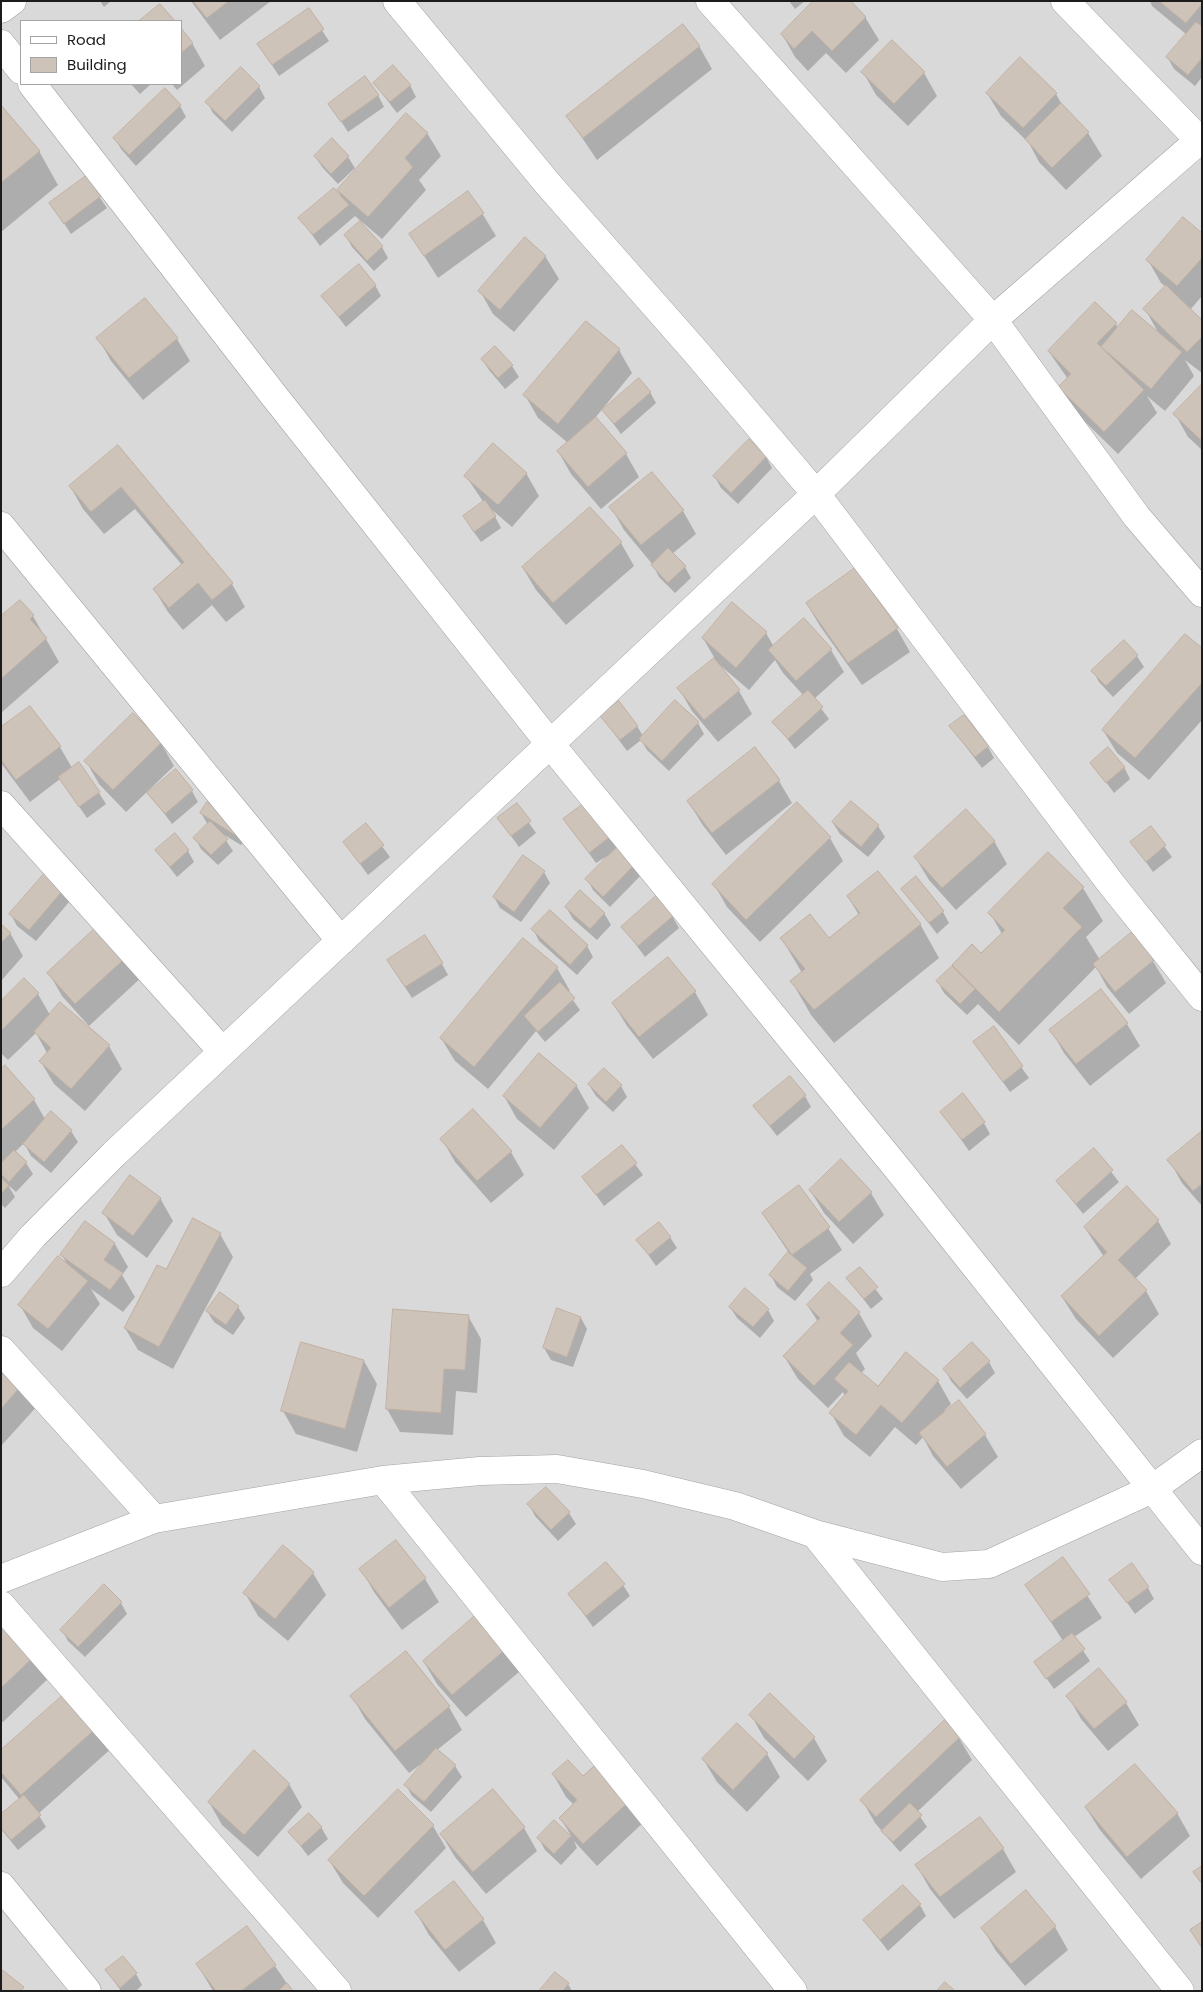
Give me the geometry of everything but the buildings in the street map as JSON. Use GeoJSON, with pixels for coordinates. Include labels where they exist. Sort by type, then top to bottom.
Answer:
{"type":"FeatureCollection","features":[{"type":"Feature","properties":{"kind":"street"},"geometry":{"type":"LineString","coordinates":[[1,9],[12,1]]}},
{"type":"Feature","properties":{"kind":"street"},"geometry":{"type":"LineString","coordinates":[[397,1],[548,184],[695,351],[816,494],[1112,885],[1202,997]]}},
{"type":"Feature","properties":{"kind":"street"},"geometry":{"type":"LineString","coordinates":[[710,1],[993,320],[1137,517],[1202,592]]}},
{"type":"Feature","properties":{"kind":"street"},"geometry":{"type":"LineString","coordinates":[[1,1273],[33,1236],[107,1161],[816,494],[993,320],[1201,140],[1065,1]]}},
{"type":"Feature","properties":{"kind":"street"},"geometry":{"type":"LineString","coordinates":[[1,44],[20,69]]}},
{"type":"Feature","properties":{"kind":"street"},"geometry":{"type":"LineString","coordinates":[[33,85],[275,397],[551,745],[901,1173],[1202,1551]]}},
{"type":"Feature","properties":{"kind":"street"},"geometry":{"type":"LineString","coordinates":[[1,526],[341,941]]}},
{"type":"Feature","properties":{"kind":"street"},"geometry":{"type":"LineString","coordinates":[[1,805],[222,1051]]}},
{"type":"Feature","properties":{"kind":"street"},"geometry":{"type":"LineString","coordinates":[[1,1350],[154,1519]]}},
{"type":"Feature","properties":{"kind":"street"},"geometry":{"type":"LineString","coordinates":[[1,1579],[154,1519],[383,1480],[480,1471],[557,1469],[643,1484],[735,1506],[815,1534],[942,1567],[989,1564],[1152,1489],[1202,1453]]}},
{"type":"Feature","properties":{"kind":"street"},"geometry":{"type":"LineString","coordinates":[[383,1480],[793,1991]]}},
{"type":"Feature","properties":{"kind":"street"},"geometry":{"type":"LineString","coordinates":[[815,1534],[1180,1991]]}},
{"type":"Feature","properties":{"kind":"street"},"geometry":{"type":"LineString","coordinates":[[1,1605],[337,1991]]}},
{"type":"Feature","properties":{"kind":"street"},"geometry":{"type":"LineString","coordinates":[[1,1886],[87,1991]]}},
{"type":"Feature","properties":{"kind":"shaded area"},"geometry":{"type":"Polygon","coordinates":[[[1,1],[1202,1],[1202,1991],[1,1991],[1,1]]]}}]}
